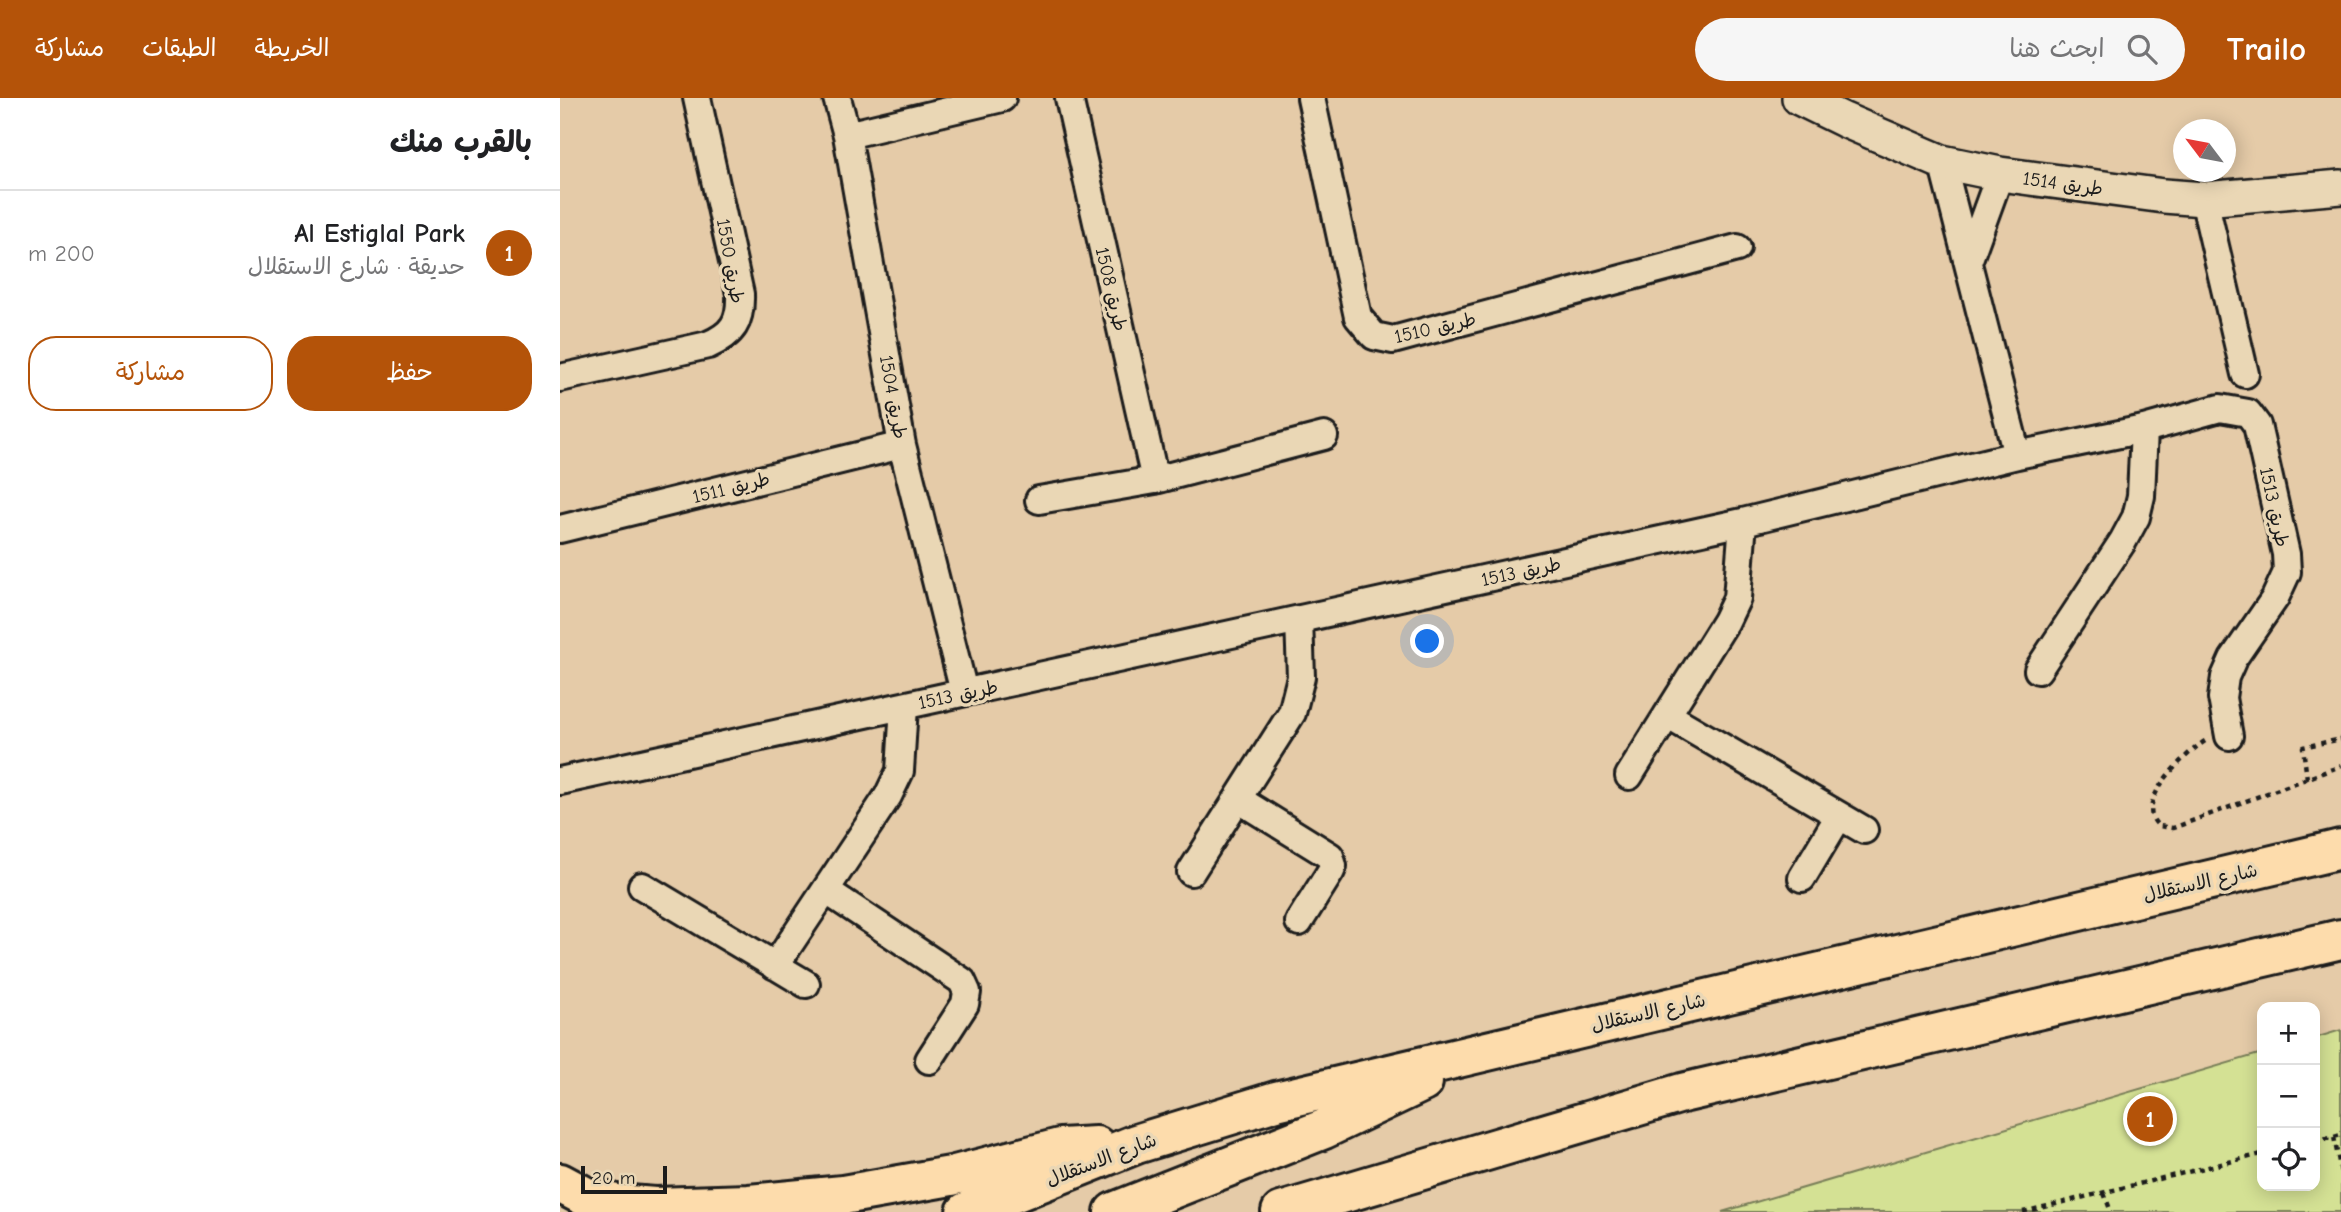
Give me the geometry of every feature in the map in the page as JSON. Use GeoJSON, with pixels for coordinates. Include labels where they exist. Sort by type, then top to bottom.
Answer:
{"type":"FeatureCollection","features":[{"type":"Feature","properties":{"kind":"main road","name":"شارع الاستقلال"},"geometry":{"type":"LineString","coordinates":[[966,1212],[1136,1144],[1276,1101],[1497,1046],[2341,849]]}},
{"type":"Feature","properties":{"kind":"main road"},"geometry":{"type":"LineString","coordinates":[[1281,1212],[1682,1093],[2341,939]]}},
{"type":"Feature","properties":{"kind":"main road"},"geometry":{"type":"LineString","coordinates":[[1114,1212],[1324,1129],[1497,1046]]}},
{"type":"Feature","properties":{"kind":"main road"},"geometry":{"type":"LineString","coordinates":[[560,1183],[588,1198],[617,1204],[655,1208],[750,1204],[842,1195],[951,1176],[1060,1148],[1136,1144]]}},
{"type":"Feature","properties":{"kind":"street","name":"طريق 1550"},"geometry":{"type":"LineString","coordinates":[[560,378],[708,345],[723,338],[734,326],[741,311],[740,294],[697,98]]}},
{"type":"Feature","properties":{"kind":"street","name":"طريق 1504"},"geometry":{"type":"LineString","coordinates":[[837,98],[902,445],[964,692]]}},
{"type":"Feature","properties":{"kind":"street"},"geometry":{"type":"LineString","coordinates":[[846,135],[1002,98]]}},
{"type":"Feature","properties":{"kind":"street","name":"طريق 1508"},"geometry":{"type":"LineString","coordinates":[[1069,98],[1154,480]]}},
{"type":"Feature","properties":{"kind":"street","name":"طريق 1510"},"geometry":{"type":"LineString","coordinates":[[1311,98],[1359,317],[1374,335],[1393,340],[1737,248]]}},
{"type":"Feature","properties":{"kind":"street","name":"طريق 1514"},"geometry":{"type":"LineString","coordinates":[[1799,98],[1941,162],[2000,174],[2204,199],[2341,187]]}},
{"type":"Feature","properties":{"kind":"street"},"geometry":{"type":"LineString","coordinates":[[1941,162],[2017,455]]}},
{"type":"Feature","properties":{"kind":"street"},"geometry":{"type":"LineString","coordinates":[[1968,262],[2000,174]]}},
{"type":"Feature","properties":{"kind":"street"},"geometry":{"type":"LineString","coordinates":[[2204,199],[2245,374]]}},
{"type":"Feature","properties":{"kind":"street","name":"طريق 1513"},"geometry":{"type":"LineString","coordinates":[[560,781],[1744,522],[2017,455],[2144,429],[2220,408],[2248,413],[2257,425],[2286,554],[2287,572],[2275,598],[2225,677],[2222,698],[2229,736]]}},
{"type":"Feature","properties":{"kind":"street"},"geometry":{"type":"LineString","coordinates":[[2038,670],[2136,517],[2141,496],[2144,429]]}},
{"type":"Feature","properties":{"kind":"street"},"geometry":{"type":"LineString","coordinates":[[1039,500],[1154,480],[1324,436]]}},
{"type":"Feature","properties":{"kind":"street","name":"طريق 1511"},"geometry":{"type":"LineString","coordinates":[[560,529],[902,445]]}},
{"type":"Feature","properties":{"kind":"street"},"geometry":{"type":"LineString","coordinates":[[1629,776],[1726,621],[1737,598],[1744,522]]}},
{"type":"Feature","properties":{"kind":"street"},"geometry":{"type":"LineString","coordinates":[[1191,872],[1293,713],[1301,677],[1299,620]]}},
{"type":"Feature","properties":{"kind":"street","name":"طريق 1513"},"geometry":{"type":"LineString","coordinates":[[775,966],[888,796],[900,771],[904,706]]}},
{"type":"Feature","properties":{"kind":"street"},"geometry":{"type":"LineString","coordinates":[[1667,715],[1864,830]]}},
{"type":"Feature","properties":{"kind":"street"},"geometry":{"type":"LineString","coordinates":[[1238,799],[1330,856],[1333,866],[1331,871],[1299,922]]}},
{"type":"Feature","properties":{"kind":"street"},"geometry":{"type":"LineString","coordinates":[[1802,878],[1839,816]]}},
{"type":"Feature","properties":{"kind":"street"},"geometry":{"type":"LineString","coordinates":[[642,886],[806,984]]}},
{"type":"Feature","properties":{"kind":"street"},"geometry":{"type":"LineString","coordinates":[[827,891],[962,981],[967,992],[965,1004],[929,1060]]}},
{"type":"Feature","properties":{"kind":"path"},"geometry":{"type":"LineString","coordinates":[[2229,736],[2217,736],[2196,747],[2159,787],[2150,808],[2154,823],[2163,828],[2173,828],[2341,766]]}},
{"type":"Feature","properties":{"kind":"path"},"geometry":{"type":"LineString","coordinates":[[2307,779],[2303,747],[2341,739]]}},
{"type":"Feature","properties":{"kind":"path"},"geometry":{"type":"LineString","coordinates":[[2320,1141],[2341,1135]]}},
{"type":"Feature","properties":{"kind":"path"},"geometry":{"type":"LineString","coordinates":[[2334,1137],[2341,1172]]}},
{"type":"Feature","properties":{"kind":"path"},"geometry":{"type":"LineString","coordinates":[[2023,1212],[2257,1155]]}},
{"type":"Feature","properties":{"kind":"path"},"geometry":{"type":"LineString","coordinates":[[2104,1193],[2111,1212]]}},
{"type":"Feature","properties":{"kind":"green space"},"geometry":{"type":"Polygon","coordinates":[[[2341,1030],[2341,1212],[1722,1212],[2257,1054],[2257,1191],[2320,1191],[2320,1036],[2341,1030]]]}},
{"type":"Feature","properties":{"kind":"place","name":"Al Estiglal Park"},"geometry":{"type":"Point","coordinates":[2150,1119]}}]}
